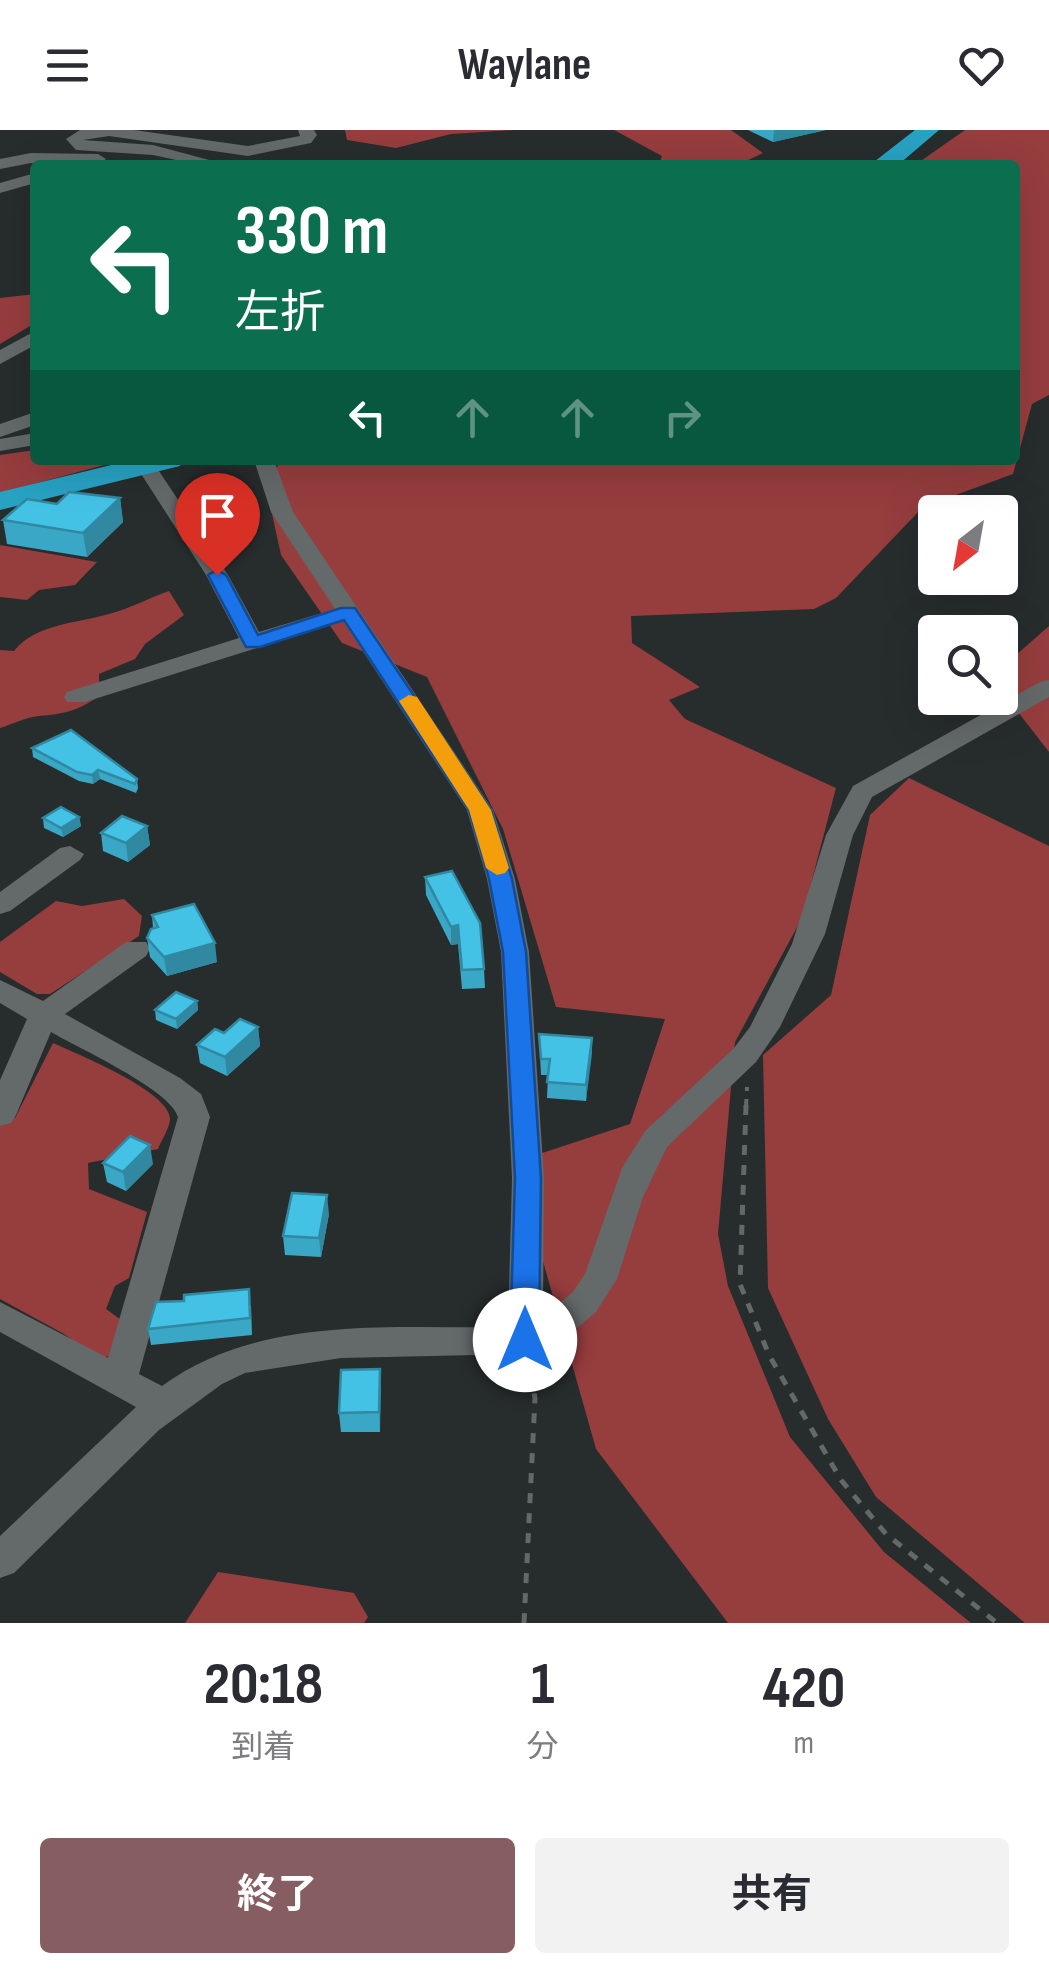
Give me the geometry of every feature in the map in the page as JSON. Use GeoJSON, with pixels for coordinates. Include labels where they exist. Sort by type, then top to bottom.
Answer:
{"type":"FeatureCollection","features":[{"type":"Feature","properties":{"kind":"highway"},"geometry":{"type":"LineString","coordinates":[[891,160],[928,130]]}},
{"type":"Feature","properties":{"kind":"highway"},"geometry":{"type":"LineString","coordinates":[[0,501],[150,465]]}},
{"type":"Feature","properties":{"kind":"street"},"geometry":{"type":"LineString","coordinates":[[198,160],[153,150],[81,146],[74,140],[88,132],[109,131],[264,150],[306,140],[306,130]]}},
{"type":"Feature","properties":{"kind":"street"},"geometry":{"type":"LineString","coordinates":[[0,164],[30,160]]}},
{"type":"Feature","properties":{"kind":"street"},"geometry":{"type":"LineString","coordinates":[[31,160],[130,160]]}},
{"type":"Feature","properties":{"kind":"street"},"geometry":{"type":"LineString","coordinates":[[0,188],[30,179]]}},
{"type":"Feature","properties":{"kind":"street"},"geometry":{"type":"LineString","coordinates":[[0,358],[30,340]]}},
{"type":"Feature","properties":{"kind":"street"},"geometry":{"type":"LineString","coordinates":[[0,431],[30,420]]}},
{"type":"Feature","properties":{"kind":"street"},"geometry":{"type":"LineString","coordinates":[[0,445],[30,441]]}},
{"type":"Feature","properties":{"kind":"street"},"geometry":{"type":"LineString","coordinates":[[159,465],[253,643]]}},
{"type":"Feature","properties":{"kind":"street"},"geometry":{"type":"LineString","coordinates":[[266,465],[282,512],[480,810],[501,879],[514,952],[528,1178],[525,1340]]}},
{"type":"Feature","properties":{"kind":"street"},"geometry":{"type":"LineString","coordinates":[[76,697],[348,612]]}},
{"type":"Feature","properties":{"kind":"street"},"geometry":{"type":"LineString","coordinates":[[0,1561],[164,1406],[234,1362],[299,1348],[525,1340],[558,1328],[580,1311],[599,1280],[616,1238],[629,1183],[656,1140],[691,1102],[748,1052],[780,997],[817,918],[842,820],[862,792],[1049,687]]}},
{"type":"Feature","properties":{"kind":"street"},"geometry":{"type":"LineString","coordinates":[[0,905],[70,854]]}},
{"type":"Feature","properties":{"kind":"street"},"geometry":{"type":"LineString","coordinates":[[0,1115],[44,1015],[136,949]]}},
{"type":"Feature","properties":{"kind":"street"},"geometry":{"type":"LineString","coordinates":[[0,990],[170,1086],[190,1102],[194,1117],[119,1380]]}},
{"type":"Feature","properties":{"kind":"street"},"geometry":{"type":"LineString","coordinates":[[0,1316],[164,1406]]}},
{"type":"Feature","properties":{"kind":"path"},"geometry":{"type":"LineString","coordinates":[[748,1052],[740,1284],[768,1355],[841,1480],[886,1534],[997,1623]]}},
{"type":"Feature","properties":{"kind":"path"},"geometry":{"type":"LineString","coordinates":[[524,1623],[535,1398],[525,1340]]}},
{"type":"Feature","properties":{"kind":"shaded area"},"geometry":{"type":"Polygon","coordinates":[[[345,130],[515,130],[451,134],[396,148],[347,140],[345,130]]]}},
{"type":"Feature","properties":{"kind":"shaded area"},"geometry":{"type":"Polygon","coordinates":[[[614,130],[731,130],[763,153],[748,160],[661,160],[662,156],[614,130]]]}},
{"type":"Feature","properties":{"kind":"shaded area"},"geometry":{"type":"Polygon","coordinates":[[[965,130],[1049,130],[1049,395],[1032,404],[1020,448],[1020,160],[922,160],[965,130]]]}},
{"type":"Feature","properties":{"kind":"shaded area"},"geometry":{"type":"Polygon","coordinates":[[[30,295],[30,326],[0,344],[0,298],[30,295]]]}},
{"type":"Feature","properties":{"kind":"shaded area"},"geometry":{"type":"Polygon","coordinates":[[[30,451],[30,465],[104,465],[0,493],[0,455],[30,451]]]}},
{"type":"Feature","properties":{"kind":"shaded area"},"geometry":{"type":"Polygon","coordinates":[[[278,465],[1015,465],[1013,474],[956,495],[918,495],[918,512],[836,598],[814,609],[631,616],[632,643],[700,687],[669,700],[685,719],[836,788],[802,918],[735,1042],[718,1234],[728,1286],[790,1437],[884,1552],[971,1623],[728,1623],[596,1449],[515,1162],[630,1124],[665,1019],[556,1007],[503,829],[427,677],[342,643],[281,555],[269,500],[278,465]]]}},
{"type":"Feature","properties":{"kind":"shaded area"},"geometry":{"type":"Polygon","coordinates":[[[0,545],[97,562],[75,585],[39,590],[27,600],[0,597],[0,545]]]}},
{"type":"Feature","properties":{"kind":"shaded area"},"geometry":{"type":"Polygon","coordinates":[[[169,591],[184,615],[145,644],[135,659],[99,674],[99,696],[70,711],[0,728],[0,650],[14,651],[45,630],[116,612],[169,591]]]}},
{"type":"Feature","properties":{"kind":"shaded area"},"geometry":{"type":"Polygon","coordinates":[[[1049,626],[1049,752],[1018,712],[1018,653],[1049,626]]]}},
{"type":"Feature","properties":{"kind":"shaded area"},"geometry":{"type":"Polygon","coordinates":[[[909,778],[1049,846],[1049,1623],[1025,1623],[876,1497],[828,1419],[768,1288],[763,1055],[831,995],[870,815],[909,778]]]}},
{"type":"Feature","properties":{"kind":"shaded area"},"geometry":{"type":"Polygon","coordinates":[[[124,899],[142,916],[139,936],[50,994],[37,994],[0,972],[0,942],[56,901],[82,906],[124,899]]]}},
{"type":"Feature","properties":{"kind":"shaded area"},"geometry":{"type":"Polygon","coordinates":[[[53,1043],[140,1086],[167,1109],[170,1120],[158,1149],[88,1163],[89,1189],[147,1212],[129,1278],[115,1286],[106,1309],[124,1322],[113,1356],[97,1358],[64,1334],[0,1299],[0,1112],[15,1118],[53,1043]]]}},
{"type":"Feature","properties":{"kind":"shaded area"},"geometry":{"type":"Polygon","coordinates":[[[218,1572],[354,1593],[368,1617],[364,1623],[185,1623],[218,1572]]]}},
{"type":"Feature","properties":{"kind":"building"},"geometry":{"type":"Polygon","coordinates":[[[69,492],[120,498],[83,533],[3,520],[27,499],[57,504],[69,492]]]}},
{"type":"Feature","properties":{"kind":"building"},"geometry":{"type":"Polygon","coordinates":[[[71,730],[137,779],[135,784],[98,770],[92,775],[77,772],[32,748],[71,730]]]}},
{"type":"Feature","properties":{"kind":"building"},"geometry":{"type":"Polygon","coordinates":[[[61,807],[79,817],[61,828],[43,818],[61,807]]]}},
{"type":"Feature","properties":{"kind":"building"},"geometry":{"type":"Polygon","coordinates":[[[122,816],[147,826],[126,843],[101,833],[122,816]]]}},
{"type":"Feature","properties":{"kind":"building"},"geometry":{"type":"Polygon","coordinates":[[[452,871],[480,923],[484,969],[462,970],[458,925],[451,927],[425,877],[452,871]]]}},
{"type":"Feature","properties":{"kind":"building"},"geometry":{"type":"Polygon","coordinates":[[[194,904],[215,943],[164,957],[147,938],[151,929],[158,927],[152,915],[194,904]]]}},
{"type":"Feature","properties":{"kind":"building"},"geometry":{"type":"Polygon","coordinates":[[[176,992],[197,1001],[176,1019],[155,1010],[176,992]]]}},
{"type":"Feature","properties":{"kind":"building"},"geometry":{"type":"Polygon","coordinates":[[[240,1019],[258,1027],[225,1057],[197,1045],[215,1029],[224,1033],[240,1019]]]}},
{"type":"Feature","properties":{"kind":"building"},"geometry":{"type":"Polygon","coordinates":[[[539,1034],[592,1038],[586,1085],[547,1082],[550,1059],[541,1059],[539,1034]]]}},
{"type":"Feature","properties":{"kind":"building"},"geometry":{"type":"Polygon","coordinates":[[[130,1136],[150,1145],[123,1172],[103,1163],[130,1136]]]}},
{"type":"Feature","properties":{"kind":"building"},"geometry":{"type":"Polygon","coordinates":[[[292,1193],[327,1195],[319,1238],[283,1236],[292,1193]]]}},
{"type":"Feature","properties":{"kind":"building"},"geometry":{"type":"Polygon","coordinates":[[[249,1289],[250,1318],[148,1329],[156,1302],[184,1301],[184,1295],[249,1289]]]}},
{"type":"Feature","properties":{"kind":"building"},"geometry":{"type":"Polygon","coordinates":[[[380,1369],[379,1412],[339,1413],[341,1370],[380,1369]]]}},
{"type":"Feature","properties":{"kind":"slow traffic"},"geometry":{"type":"LineString","coordinates":[[409,701],[480,810],[497,868]]}},
{"type":"Feature","properties":{"kind":"route"},"geometry":{"type":"LineString","coordinates":[[217,575],[253,643],[348,612],[480,810],[501,879],[514,952],[528,1178],[525,1340]]}}]}
